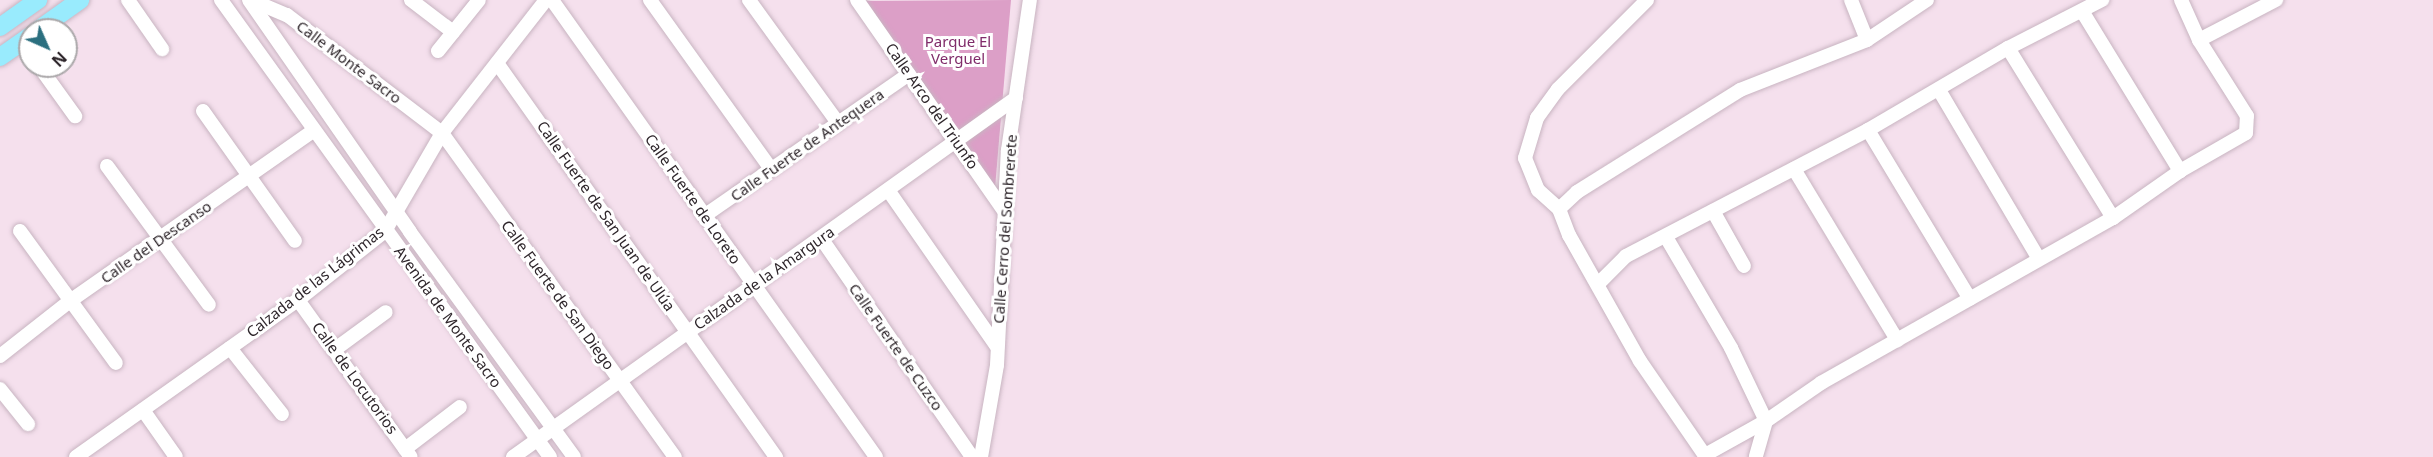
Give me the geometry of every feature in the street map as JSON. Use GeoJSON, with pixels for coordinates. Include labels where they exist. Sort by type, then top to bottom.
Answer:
{"type":"FeatureCollection","features":[{"type":"Feature","properties":{"kind":"main road"},"geometry":{"type":"LineString","coordinates":[[0,27],[38,0]]}},
{"type":"Feature","properties":{"kind":"main road"},"geometry":{"type":"LineString","coordinates":[[55,18],[80,0]]}},
{"type":"Feature","properties":{"kind":"main road"},"geometry":{"type":"LineString","coordinates":[[0,57],[18,48]]}},
{"type":"Feature","properties":{"kind":"street"},"geometry":{"type":"LineString","coordinates":[[128,0],[162,49]]}},
{"type":"Feature","properties":{"kind":"street","name":"Avenida de Monte Sacro"},"geometry":{"type":"LineString","coordinates":[[221,0],[313,131],[550,457]]}},
{"type":"Feature","properties":{"kind":"street","name":"Avenida de Monte Sacro"},"geometry":{"type":"LineString","coordinates":[[250,0],[574,457]]}},
{"type":"Feature","properties":{"kind":"street","name":"Calle Monte Sacro"},"geometry":{"type":"LineString","coordinates":[[250,0],[287,15],[441,133]]}},
{"type":"Feature","properties":{"kind":"street"},"geometry":{"type":"LineString","coordinates":[[411,0],[453,32]]}},
{"type":"Feature","properties":{"kind":"street"},"geometry":{"type":"LineString","coordinates":[[438,51],[479,0]]}},
{"type":"Feature","properties":{"kind":"street","name":"Calzada de las Lágrimas"},"geometry":{"type":"LineString","coordinates":[[76,457],[298,300],[385,231],[396,208],[441,133],[546,0]]}},
{"type":"Feature","properties":{"kind":"street","name":"Calle Fuerte de Loreto"},"geometry":{"type":"LineString","coordinates":[[552,0],[876,457]]}},
{"type":"Feature","properties":{"kind":"street"},"geometry":{"type":"LineString","coordinates":[[650,0],[771,169]]}},
{"type":"Feature","properties":{"kind":"street"},"geometry":{"type":"LineString","coordinates":[[749,0],[838,123]]}},
{"type":"Feature","properties":{"kind":"street","name":"Calle Arco del Triunfo"},"geometry":{"type":"LineString","coordinates":[[857,0],[1005,212]]}},
{"type":"Feature","properties":{"kind":"street","name":"Calle Cerro del Sombrerete"},"geometry":{"type":"LineString","coordinates":[[981,457],[991,412],[1005,212],[1016,98],[1030,0]]}},
{"type":"Feature","properties":{"kind":"street"},"geometry":{"type":"LineString","coordinates":[[1647,0],[1588,54],[1537,118],[1525,158],[1538,190],[1559,209],[1569,235],[1599,283],[1640,361],[1706,456],[1766,421],[1821,383],[2113,218],[2249,128],[2247,116],[2199,40],[2181,0]]}},
{"type":"Feature","properties":{"kind":"street"},"geometry":{"type":"LineString","coordinates":[[1851,0],[1867,40]]}},
{"type":"Feature","properties":{"kind":"street"},"geometry":{"type":"LineString","coordinates":[[1559,209],[1576,192],[1740,90],[1867,40],[1927,0]]}},
{"type":"Feature","properties":{"kind":"street"},"geometry":{"type":"LineString","coordinates":[[1599,283],[1626,256],[1868,130],[2008,48],[2102,0]]}},
{"type":"Feature","properties":{"kind":"street"},"geometry":{"type":"LineString","coordinates":[[2199,40],[2276,0]]}},
{"type":"Feature","properties":{"kind":"street"},"geometry":{"type":"LineString","coordinates":[[2082,11],[2181,171]]}},
{"type":"Feature","properties":{"kind":"street"},"geometry":{"type":"LineString","coordinates":[[2008,48],[2113,218]]}},
{"type":"Feature","properties":{"kind":"street","name":"Calle Fuerte de San Juan de Ulúa"},"geometry":{"type":"LineString","coordinates":[[497,63],[777,457]]}},
{"type":"Feature","properties":{"kind":"street","name":"Calle Fuerte de Antequera"},"geometry":{"type":"LineString","coordinates":[[704,216],[909,74]]}},
{"type":"Feature","properties":{"kind":"street"},"geometry":{"type":"LineString","coordinates":[[48,78],[75,116]]}},
{"type":"Feature","properties":{"kind":"street"},"geometry":{"type":"LineString","coordinates":[[1939,90],[2039,259]]}},
{"type":"Feature","properties":{"kind":"street","name":"Calzada de la Amargura"},"geometry":{"type":"LineString","coordinates":[[513,457],[1016,98]]}},
{"type":"Feature","properties":{"kind":"street"},"geometry":{"type":"LineString","coordinates":[[203,111],[295,241]]}},
{"type":"Feature","properties":{"kind":"street"},"geometry":{"type":"LineString","coordinates":[[1868,130],[1970,299]]}},
{"type":"Feature","properties":{"kind":"street","name":"Calle del Descanso"},"geometry":{"type":"LineString","coordinates":[[0,356],[70,302],[313,131]]}},
{"type":"Feature","properties":{"kind":"street","name":"Calle Fuerte de San Diego"},"geometry":{"type":"LineString","coordinates":[[441,133],[675,457]]}},
{"type":"Feature","properties":{"kind":"street"},"geometry":{"type":"LineString","coordinates":[[107,166],[209,305]]}},
{"type":"Feature","properties":{"kind":"street"},"geometry":{"type":"LineString","coordinates":[[1794,169],[1897,340]]}},
{"type":"Feature","properties":{"kind":"street"},"geometry":{"type":"LineString","coordinates":[[888,190],[997,347]]}},
{"type":"Feature","properties":{"kind":"street"},"geometry":{"type":"LineString","coordinates":[[1713,211],[1744,266]]}},
{"type":"Feature","properties":{"kind":"street"},"geometry":{"type":"LineString","coordinates":[[20,231],[116,363]]}},
{"type":"Feature","properties":{"kind":"street"},"geometry":{"type":"LineString","coordinates":[[1666,237],[1731,348],[1766,421],[1756,457]]}},
{"type":"Feature","properties":{"kind":"street","name":"Calle Fuerte de Cuzco"},"geometry":{"type":"LineString","coordinates":[[821,238],[972,457]]}},
{"type":"Feature","properties":{"kind":"street","name":"Calle de Locutorios"},"geometry":{"type":"LineString","coordinates":[[298,300],[408,453]]}},
{"type":"Feature","properties":{"kind":"street"},"geometry":{"type":"LineString","coordinates":[[334,350],[386,312]]}},
{"type":"Feature","properties":{"kind":"street"},"geometry":{"type":"LineString","coordinates":[[230,348],[282,414]]}},
{"type":"Feature","properties":{"kind":"street"},"geometry":{"type":"LineString","coordinates":[[0,389],[28,424]]}},
{"type":"Feature","properties":{"kind":"street"},"geometry":{"type":"LineString","coordinates":[[408,453],[460,407]]}},
{"type":"Feature","properties":{"kind":"street"},"geometry":{"type":"LineString","coordinates":[[143,410],[177,457]]}},
{"type":"Feature","properties":{"kind":"green space","name":"Parque El Verguel"},"geometry":{"type":"Polygon","coordinates":[[[1011,0],[995,188],[865,1],[1011,0]]]}}]}
